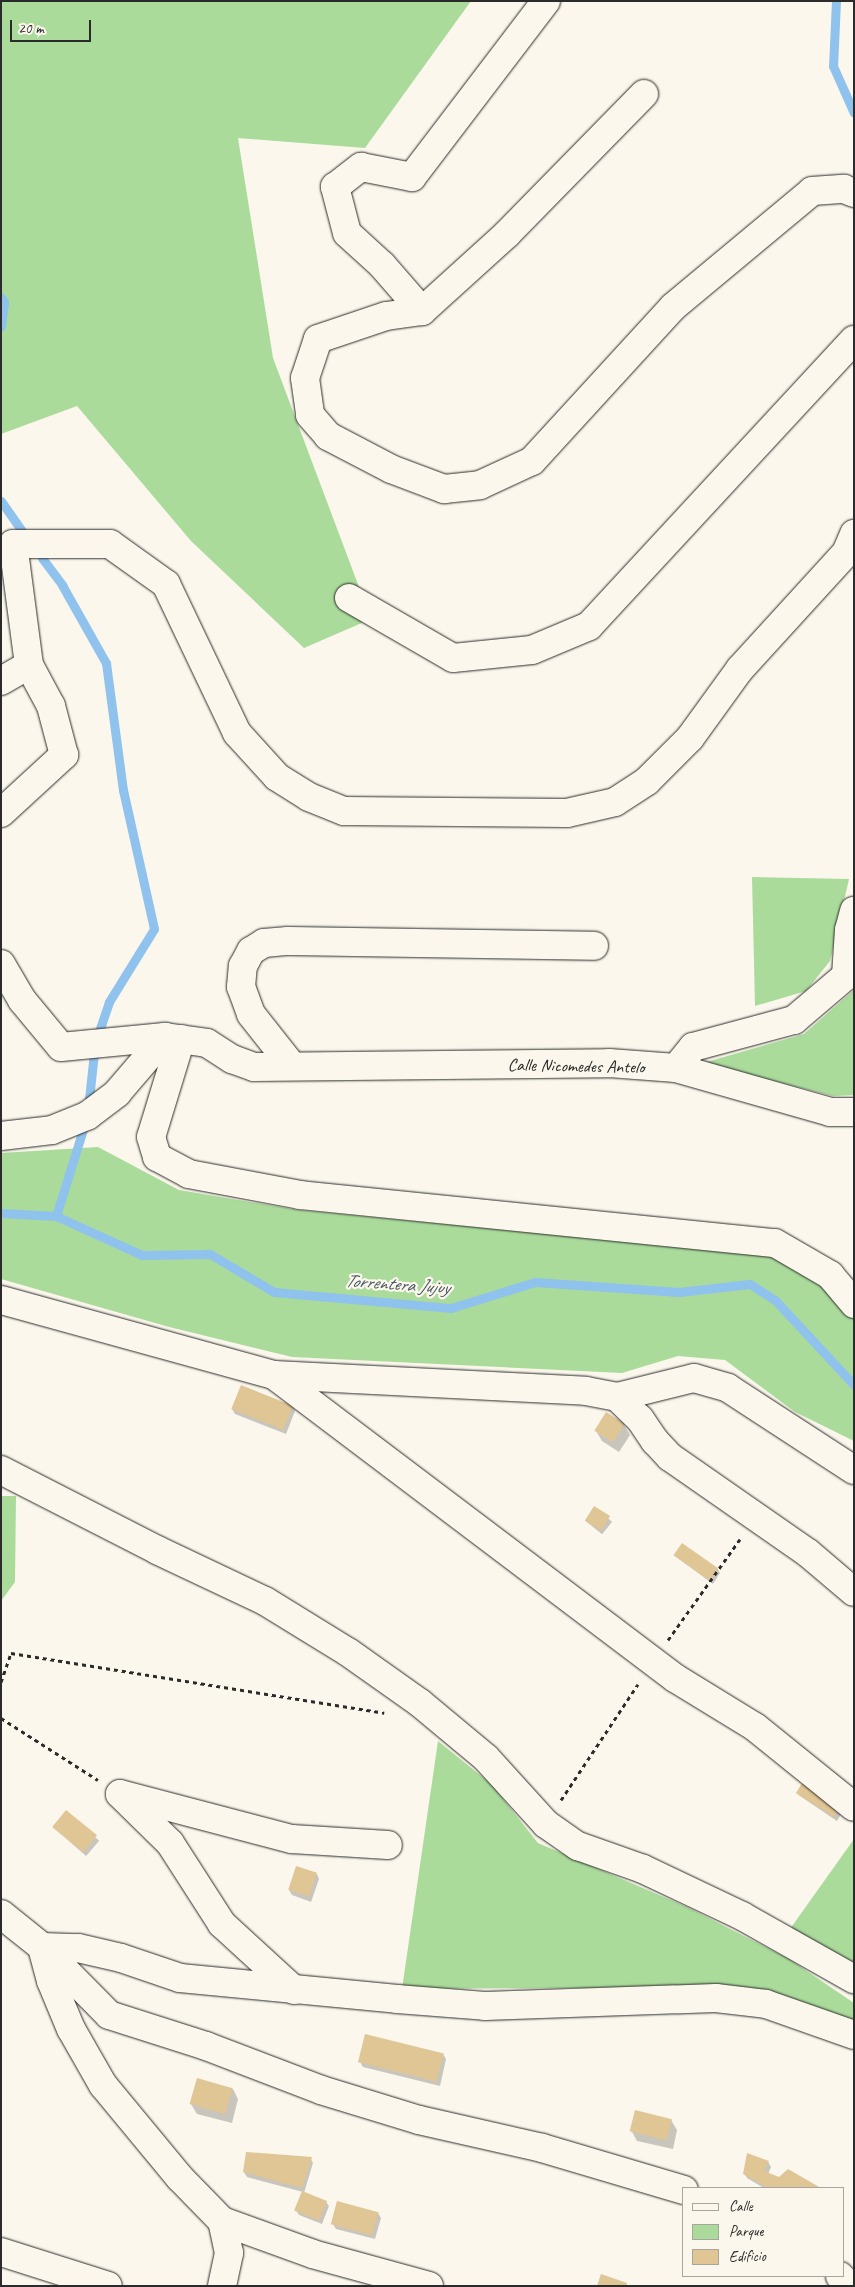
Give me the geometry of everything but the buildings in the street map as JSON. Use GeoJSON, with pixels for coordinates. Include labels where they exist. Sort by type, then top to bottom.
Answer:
{"type":"FeatureCollection","features":[{"type":"Feature","properties":{"kind":"street"},"geometry":{"type":"LineString","coordinates":[[422,311],[382,265],[347,233],[335,187],[361,167],[412,177],[546,1]]}},
{"type":"Feature","properties":{"kind":"street"},"geometry":{"type":"LineString","coordinates":[[644,94],[507,234],[422,311],[386,316],[318,339],[305,378],[310,414],[328,436],[391,469],[444,489],[480,485],[532,461],[673,307],[812,191],[844,189],[854,193]]}},
{"type":"Feature","properties":{"kind":"street"},"geometry":{"type":"LineString","coordinates":[[348,598],[453,658],[532,650],[589,626],[854,340]]}},
{"type":"Feature","properties":{"kind":"street"},"geometry":{"type":"LineString","coordinates":[[1,813],[64,756],[51,706],[29,665],[13,544],[110,544],[166,584],[237,732],[277,776],[309,797],[344,812],[568,813],[615,802],[647,781],[690,738],[740,668],[851,550]]}},
{"type":"Feature","properties":{"kind":"street"},"geometry":{"type":"LineString","coordinates":[[1,681],[29,665]]}},
{"type":"Feature","properties":{"kind":"street"},"geometry":{"type":"LineString","coordinates":[[676,1068],[693,1047],[794,1020],[850,972],[849,930],[854,912]]}},
{"type":"Feature","properties":{"kind":"street"},"geometry":{"type":"LineString","coordinates":[[292,1066],[251,1014],[241,987],[243,966],[251,952],[264,943],[288,941],[594,946]]}},
{"type":"Feature","properties":{"kind":"street","name":"Calle Nicomedes Antelo"},"geometry":{"type":"LineString","coordinates":[[1,964],[22,1000],[62,1047],[173,1038],[207,1043],[232,1059],[254,1067],[609,1063],[676,1068],[842,1112],[854,1128]]}},
{"type":"Feature","properties":{"kind":"street"},"geometry":{"type":"LineString","coordinates":[[1,1136],[52,1130],[87,1116],[117,1093],[173,1038]]}},
{"type":"Feature","properties":{"kind":"street"},"geometry":{"type":"LineString","coordinates":[[173,1038],[151,1137],[157,1157],[189,1174],[300,1195],[775,1243],[830,1275],[854,1304]]}},
{"type":"Feature","properties":{"kind":"street"},"geometry":{"type":"LineString","coordinates":[[1,1300],[274,1375],[586,1391],[617,1397],[694,1378],[728,1388],[854,1470]]}},
{"type":"Feature","properties":{"kind":"street"},"geometry":{"type":"LineString","coordinates":[[274,1375],[675,1678],[755,1727],[854,1807]]}},
{"type":"Feature","properties":{"kind":"street"},"geometry":{"type":"LineString","coordinates":[[617,1397],[640,1418],[654,1441],[670,1457],[808,1553],[854,1592]]}},
{"type":"Feature","properties":{"kind":"street"},"geometry":{"type":"LineString","coordinates":[[1,1470],[157,1550],[265,1600],[348,1652],[420,1703],[486,1758],[546,1824],[578,1846],[643,1869],[742,1916],[854,1978]]}},
{"type":"Feature","properties":{"kind":"street"},"geometry":{"type":"LineString","coordinates":[[120,1794],[292,1838],[388,1845]]}},
{"type":"Feature","properties":{"kind":"street"},"geometry":{"type":"LineString","coordinates":[[120,1794],[170,1843],[222,1924],[294,1990]]}},
{"type":"Feature","properties":{"kind":"street"},"geometry":{"type":"LineString","coordinates":[[1,1914],[42,1947],[108,2015],[374,2106],[542,2148],[682,2189]]}},
{"type":"Feature","properties":{"kind":"street"},"geometry":{"type":"LineString","coordinates":[[42,1947],[78,1948],[121,1958],[180,1978],[294,1990],[485,2006],[716,1998],[766,2004],[854,2035]]}},
{"type":"Feature","properties":{"kind":"street"},"geometry":{"type":"LineString","coordinates":[[42,1947],[51,1981],[71,2029],[103,2085],[180,2178],[222,2221],[313,2254],[429,2286]]}},
{"type":"Feature","properties":{"kind":"street"},"geometry":{"type":"LineString","coordinates":[[222,2221],[229,2253],[222,2286]]}},
{"type":"Feature","properties":{"kind":"street"},"geometry":{"type":"LineString","coordinates":[[1,2252],[108,2286]]}},
{"type":"Feature","properties":{"kind":"path"},"geometry":{"type":"LineString","coordinates":[[1,1682],[10,1653],[393,1714]]}},
{"type":"Feature","properties":{"kind":"path"},"geometry":{"type":"LineString","coordinates":[[1,1718],[120,1794]]}},
{"type":"Feature","properties":{"kind":"green space"},"geometry":{"type":"Polygon","coordinates":[[[1,1],[471,1],[365,148],[238,138],[273,358],[371,619],[304,648],[191,541],[77,406],[1,434],[1,1]]]}},
{"type":"Feature","properties":{"kind":"green space"},"geometry":{"type":"Polygon","coordinates":[[[752,877],[849,879],[830,961],[806,991],[755,1006],[752,877]]]}},
{"type":"Feature","properties":{"kind":"green space"},"geometry":{"type":"Polygon","coordinates":[[[854,990],[854,1095],[833,1096],[703,1063],[804,1034],[854,990]]]}},
{"type":"Feature","properties":{"kind":"green space"},"geometry":{"type":"Polygon","coordinates":[[[98,1147],[179,1190],[298,1210],[778,1256],[834,1294],[854,1317],[854,1441],[795,1412],[725,1360],[678,1356],[622,1373],[292,1357],[169,1327],[1,1279],[1,1153],[98,1147]]]}},
{"type":"Feature","properties":{"kind":"green space"},"geometry":{"type":"Polygon","coordinates":[[[1,1496],[16,1496],[15,1582],[1,1601],[1,1496]]]}},
{"type":"Feature","properties":{"kind":"green space"},"geometry":{"type":"Polygon","coordinates":[[[438,1741],[491,1784],[538,1843],[687,1907],[789,1959],[854,2003],[854,2026],[832,2014],[745,1987],[402,1989],[438,1741]]]}},
{"type":"Feature","properties":{"kind":"green space"},"geometry":{"type":"Polygon","coordinates":[[[854,1839],[854,1969],[790,1929],[854,1839]]]}},
{"type":"Feature","properties":{"kind":"waterway"},"geometry":{"type":"LineString","coordinates":[[836,1],[833,66],[854,113]]}},
{"type":"Feature","properties":{"kind":"waterway"},"geometry":{"type":"LineString","coordinates":[[1,297],[4,302],[1,327]]}},
{"type":"Feature","properties":{"kind":"waterway"},"geometry":{"type":"LineString","coordinates":[[1,501],[22,531]]}},
{"type":"Feature","properties":{"kind":"waterway"},"geometry":{"type":"LineString","coordinates":[[42,558],[62,585],[106,663],[123,790],[154,929],[109,1002],[95,1043],[88,1108]]}},
{"type":"Feature","properties":{"kind":"waterway"},"geometry":{"type":"LineString","coordinates":[[56,1216],[85,1123]]}},
{"type":"Feature","properties":{"kind":"waterway","name":"Torrentera Jujuy"},"geometry":{"type":"LineString","coordinates":[[1,1213],[56,1216],[142,1255],[210,1254],[274,1292],[451,1308],[535,1282],[679,1292],[750,1284],[775,1300],[854,1385]]}}]}
